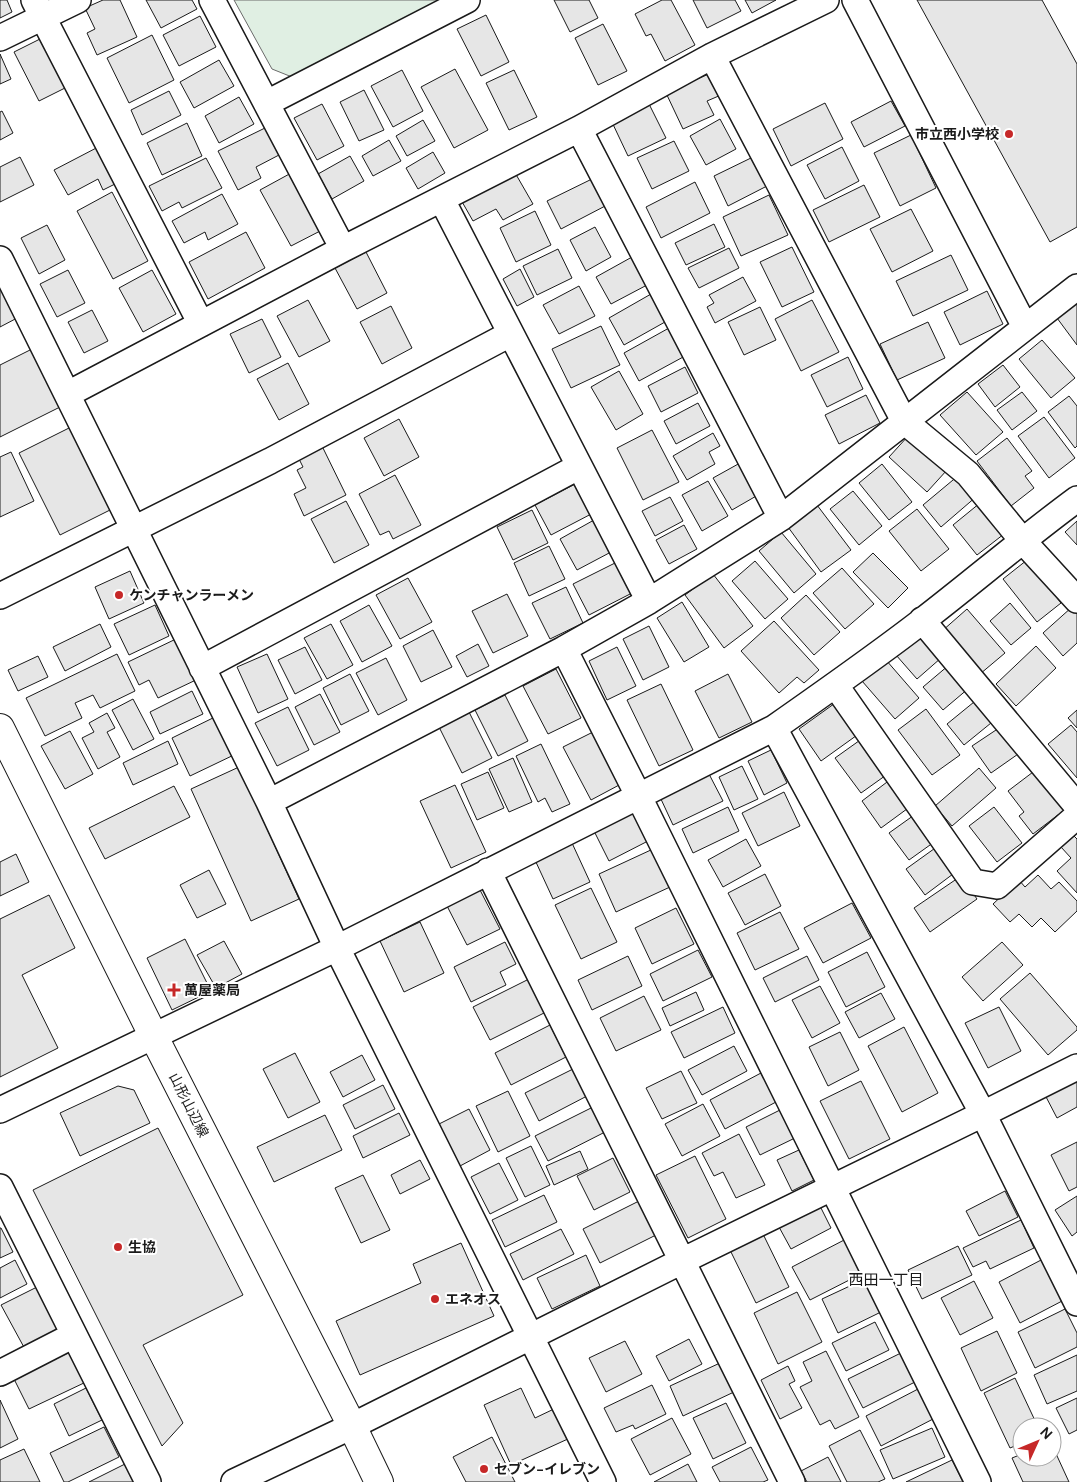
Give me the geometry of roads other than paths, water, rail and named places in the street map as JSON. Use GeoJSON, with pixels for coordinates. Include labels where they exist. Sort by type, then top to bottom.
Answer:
{"type":"FeatureCollection","features":[{"type":"Feature","properties":{"kind":"main road","name":"山形山辺線"},"geometry":{"type":"LineString","coordinates":[[0,728],[145,1039]]}},
{"type":"Feature","properties":{"kind":"main road","name":"山形山辺線"},"geometry":{"type":"LineString","coordinates":[[0,770],[145,1039],[343,1429],[379,1482]]}},
{"type":"Feature","properties":{"kind":"main road","name":"山形山辺線"},"geometry":{"type":"LineString","coordinates":[[343,1429],[359,1482]]}},
{"type":"Feature","properties":{"kind":"street"},"geometry":{"type":"LineString","coordinates":[[0,38],[39,9],[78,0]]}},
{"type":"Feature","properties":{"kind":"street"},"geometry":{"type":"LineString","coordinates":[[212,0],[344,249]]}},
{"type":"Feature","properties":{"kind":"street"},"geometry":{"type":"LineString","coordinates":[[267,103],[467,0]]}},
{"type":"Feature","properties":{"kind":"street"},"geometry":{"type":"LineString","coordinates":[[68,394],[344,249],[579,130],[712,56],[826,0]]}},
{"type":"Feature","properties":{"kind":"street"},"geometry":{"type":"LineString","coordinates":[[855,0],[1025,327]]}},
{"type":"Feature","properties":{"kind":"street"},"geometry":{"type":"LineString","coordinates":[[39,9],[201,324]]}},
{"type":"Feature","properties":{"kind":"street"},"geometry":{"type":"LineString","coordinates":[[712,56],[904,421],[968,474],[1022,540],[1077,600]]}},
{"type":"Feature","properties":{"kind":"street"},"geometry":{"type":"LineString","coordinates":[[579,130],[781,518]]}},
{"type":"Feature","properties":{"kind":"street"},"geometry":{"type":"LineString","coordinates":[[442,200],[648,601]]}},
{"type":"Feature","properties":{"kind":"street"},"geometry":{"type":"LineString","coordinates":[[0,259],[269,802],[337,948],[603,1482]]}},
{"type":"Feature","properties":{"kind":"street"},"geometry":{"type":"LineString","coordinates":[[269,802],[564,649],[648,601],[781,518],[1077,287]]}},
{"type":"Feature","properties":{"kind":"street"},"geometry":{"type":"LineString","coordinates":[[0,596],[270,461],[510,334]]}},
{"type":"Feature","properties":{"kind":"street"},"geometry":{"type":"LineString","coordinates":[[202,668],[578,467]]}},
{"type":"Feature","properties":{"kind":"street"},"geometry":{"type":"LineString","coordinates":[[0,1110],[337,948],[774,728],[836,686],[1077,499]]}},
{"type":"Feature","properties":{"kind":"street"},"geometry":{"type":"LineString","coordinates":[[922,620],[1077,806]]}},
{"type":"Feature","properties":{"kind":"street"},"geometry":{"type":"LineString","coordinates":[[564,649],[978,1482]]}},
{"type":"Feature","properties":{"kind":"street"},"geometry":{"type":"LineString","coordinates":[[836,686],[973,882],[997,886],[1077,816]]}},
{"type":"Feature","properties":{"kind":"street"},"geometry":{"type":"LineString","coordinates":[[774,728],[983,1114],[1077,1303]]}},
{"type":"Feature","properties":{"kind":"street"},"geometry":{"type":"LineString","coordinates":[[488,871],[792,1482]]}},
{"type":"Feature","properties":{"kind":"street"},"geometry":{"type":"LineString","coordinates":[[234,1482],[1077,1067]]}},
{"type":"Feature","properties":{"kind":"street"},"geometry":{"type":"LineString","coordinates":[[0,1187],[148,1482]]}},
{"type":"Feature","properties":{"kind":"street"},"geometry":{"type":"LineString","coordinates":[[0,1373],[74,1335]]}},
{"type":"Feature","properties":{"kind":"place","name":"市立西小学校"},"geometry":{"type":"Point","coordinates":[1009,134]}},
{"type":"Feature","properties":{"kind":"place","name":"ケンチャンラーメン"},"geometry":{"type":"Point","coordinates":[119,595]}},
{"type":"Feature","properties":{"kind":"place","name":"萬屋薬局"},"geometry":{"type":"Point","coordinates":[174,990]}},
{"type":"Feature","properties":{"kind":"place","name":"生協"},"geometry":{"type":"Point","coordinates":[118,1247]}},
{"type":"Feature","properties":{"kind":"place","name":"エネオス"},"geometry":{"type":"Point","coordinates":[435,1299]}},
{"type":"Feature","properties":{"kind":"place","name":"セブン-イレブン"},"geometry":{"type":"Point","coordinates":[484,1469]}},
{"type":"Feature","properties":{"kind":"district","name":"西田一丁目"},"geometry":{"type":"Point","coordinates":[886,1280]}}]}
